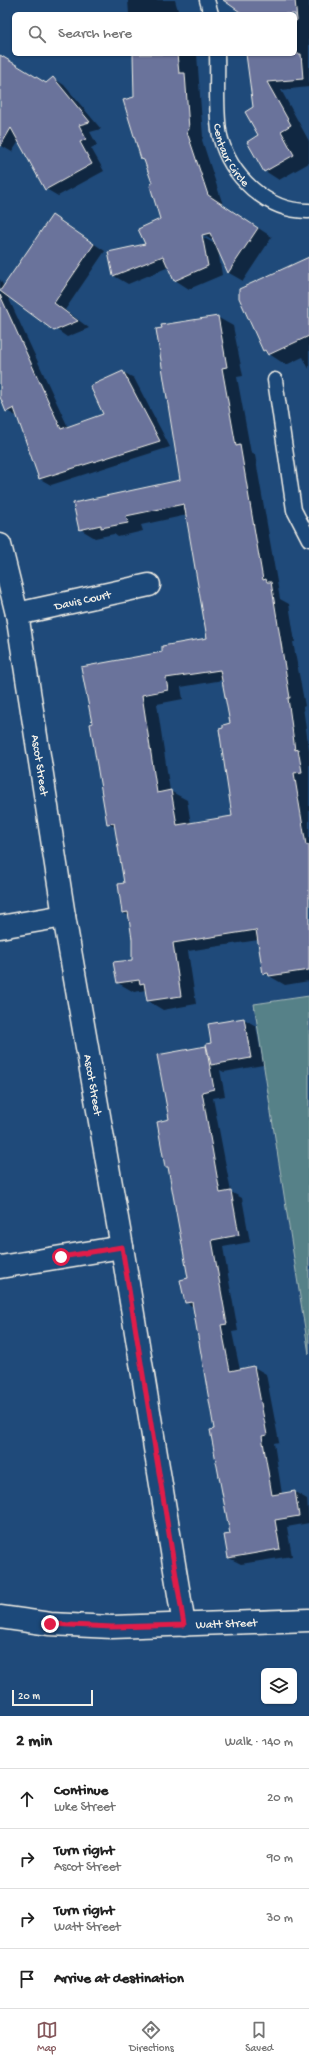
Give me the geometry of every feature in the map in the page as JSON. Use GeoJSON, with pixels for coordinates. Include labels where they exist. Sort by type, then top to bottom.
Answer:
{"type":"FeatureCollection","features":[{"type":"Feature","properties":{"kind":"street","name":"Ascot Street"},"geometry":{"type":"LineString","coordinates":[[0,545],[17,614],[64,916],[122,1247],[184,1625]]}},
{"type":"Feature","properties":{"kind":"street","name":"Davis Court"},"geometry":{"type":"LineString","coordinates":[[17,614],[149,585]]}},
{"type":"Feature","properties":{"kind":"street"},"geometry":{"type":"LineString","coordinates":[[0,927],[64,916]]}},
{"type":"Feature","properties":{"kind":"street"},"geometry":{"type":"LineString","coordinates":[[0,1267],[122,1247]]}},
{"type":"Feature","properties":{"kind":"street","name":"Watt Street"},"geometry":{"type":"LineString","coordinates":[[0,1617],[50,1624],[112,1627],[309,1620]]}},
{"type":"Feature","properties":{"kind":"lane"},"geometry":{"type":"LineString","coordinates":[[208,0],[211,12]]}},
{"type":"Feature","properties":{"kind":"lane","name":"Centaur Circle"},"geometry":{"type":"LineString","coordinates":[[217,56],[220,136],[231,162],[246,184],[264,197],[283,207],[309,211]]}},
{"type":"Feature","properties":{"kind":"lane"},"geometry":{"type":"LineString","coordinates":[[275,380],[294,510],[309,538]]}},
{"type":"Feature","properties":{"kind":"green space"},"geometry":{"type":"Polygon","coordinates":[[[309,996],[309,1354],[254,1004],[309,996]]]}},
{"type":"Feature","properties":{"kind":"building"},"geometry":{"type":"Polygon","coordinates":[[[223,0],[295,0],[296,12],[240,12],[223,0]]]}},
{"type":"Feature","properties":{"kind":"building"},"geometry":{"type":"Polygon","coordinates":[[[297,54],[301,54],[303,79],[267,82],[291,125],[281,131],[294,155],[264,172],[247,142],[258,135],[245,112],[253,107],[246,56],[297,56],[297,54]]]}},
{"type":"Feature","properties":{"kind":"building"},"geometry":{"type":"Polygon","coordinates":[[[0,55],[46,83],[53,77],[90,122],[79,125],[86,139],[80,142],[92,164],[45,190],[11,128],[0,147],[0,55]]]}},
{"type":"Feature","properties":{"kind":"building"},"geometry":{"type":"Polygon","coordinates":[[[133,56],[177,56],[179,73],[185,73],[189,129],[187,132],[208,195],[258,228],[228,273],[210,233],[202,235],[208,266],[174,281],[163,256],[113,276],[108,252],[145,244],[138,229],[160,219],[150,186],[152,183],[144,160],[141,159],[123,100],[134,97],[133,56]]]}},
{"type":"Feature","properties":{"kind":"building"},"geometry":{"type":"Polygon","coordinates":[[[52,215],[94,244],[54,303],[78,321],[54,331],[0,291],[52,215]]]}},
{"type":"Feature","properties":{"kind":"building"},"geometry":{"type":"Polygon","coordinates":[[[309,257],[309,336],[268,355],[265,350],[263,351],[239,298],[239,289],[309,257]]]}},
{"type":"Feature","properties":{"kind":"building"},"geometry":{"type":"Polygon","coordinates":[[[0,295],[61,429],[103,414],[90,386],[123,371],[160,441],[39,479],[14,408],[6,412],[0,397],[0,295]]]}},
{"type":"Feature","properties":{"kind":"building"},"geometry":{"type":"Polygon","coordinates":[[[218,316],[227,367],[222,368],[236,446],[240,445],[263,580],[266,579],[267,582],[271,582],[290,698],[288,698],[295,750],[298,749],[302,772],[294,773],[306,845],[309,845],[309,970],[269,976],[268,973],[263,974],[256,930],[173,943],[181,996],[147,1001],[144,983],[140,984],[139,980],[117,983],[113,962],[132,960],[132,939],[128,912],[122,913],[118,884],[124,883],[114,823],[107,824],[90,724],[92,723],[81,667],[162,652],[162,646],[207,638],[184,504],[126,516],[128,523],[101,528],[101,525],[79,530],[73,503],[180,480],[156,329],[162,328],[161,325],[218,316]],[[220,670],[166,678],[168,690],[142,695],[157,793],[171,790],[177,825],[232,816],[219,729],[223,728],[223,725],[230,723],[220,670]]]}},
{"type":"Feature","properties":{"kind":"building"},"geometry":{"type":"Polygon","coordinates":[[[244,1018],[251,1058],[211,1065],[206,1044],[211,1043],[208,1024],[244,1018]]]}},
{"type":"Feature","properties":{"kind":"building"},"geometry":{"type":"Polygon","coordinates":[[[206,1046],[214,1089],[202,1092],[220,1193],[231,1191],[239,1235],[212,1240],[227,1324],[221,1325],[230,1371],[254,1366],[267,1435],[262,1436],[272,1495],[295,1491],[299,1516],[275,1520],[280,1549],[228,1558],[224,1535],[230,1534],[210,1430],[214,1429],[192,1302],[185,1303],[180,1280],[188,1278],[168,1167],[165,1167],[157,1122],[169,1119],[157,1055],[206,1046]]]}},
{"type":"Feature","properties":{"kind":"route"},"geometry":{"type":"LineString","coordinates":[[50,1624],[112,1627],[184,1625],[122,1247],[61,1257]]}}]}
